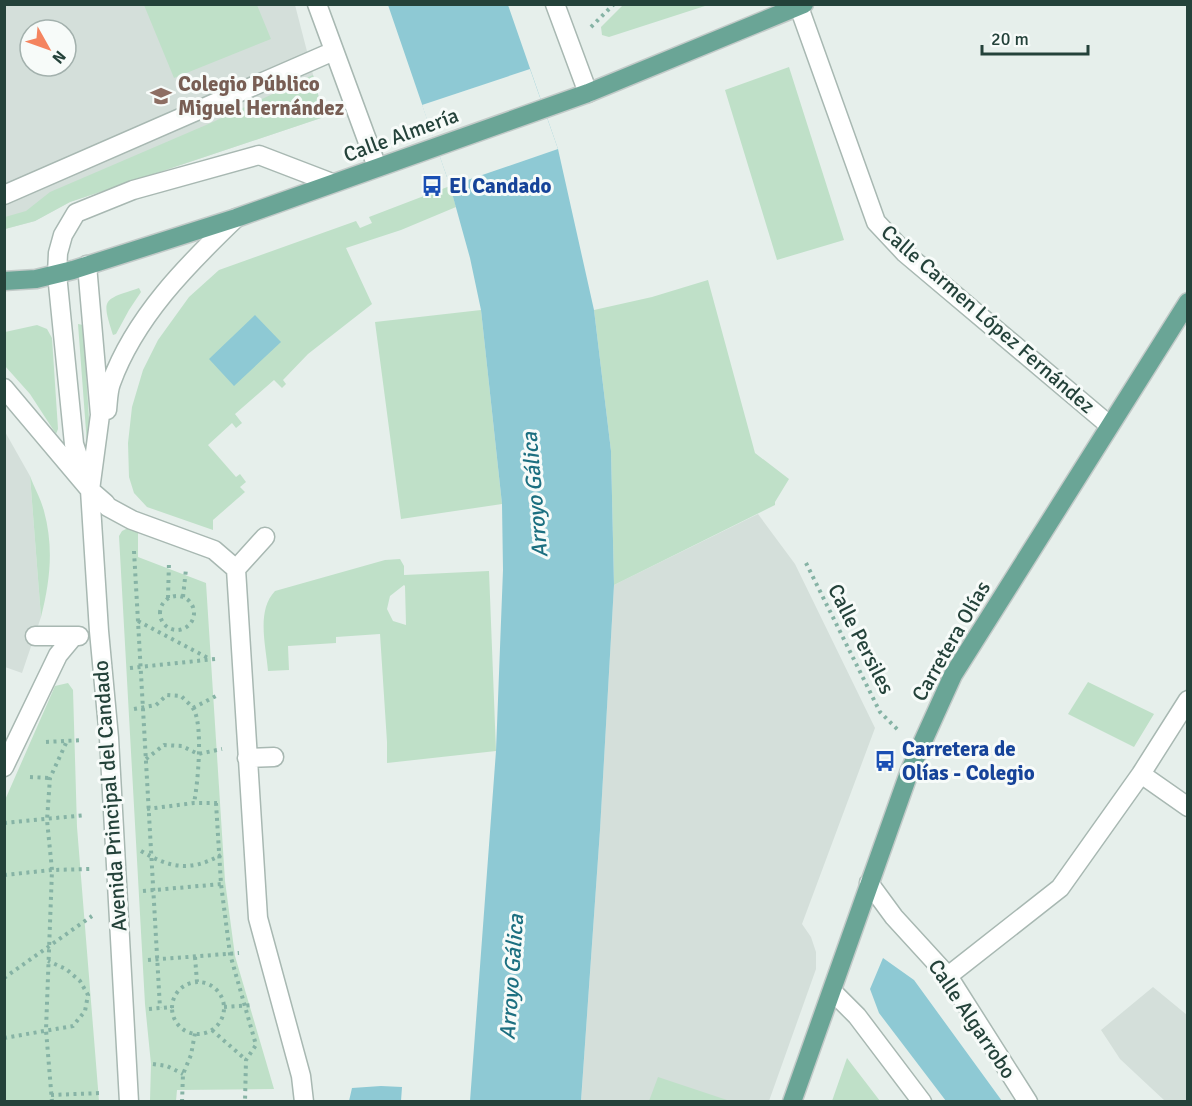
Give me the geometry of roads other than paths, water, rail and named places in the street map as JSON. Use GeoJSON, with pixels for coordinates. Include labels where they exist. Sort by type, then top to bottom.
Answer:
{"type":"FeatureCollection","features":[{"type":"Feature","properties":{"kind":"main road","name":"Calle Almería"},"geometry":{"type":"LineString","coordinates":[[4,281],[36,279],[57,274],[236,218],[588,93],[802,6]]}},
{"type":"Feature","properties":{"kind":"main road","name":"Carretera Olías"},"geometry":{"type":"LineString","coordinates":[[792,1101],[832,992],[868,883],[918,751],[953,675],[1188,302]]}},
{"type":"Feature","properties":{"kind":"street"},"geometry":{"type":"LineString","coordinates":[[317,4],[376,167]]}},
{"type":"Feature","properties":{"kind":"street"},"geometry":{"type":"LineString","coordinates":[[555,4],[588,93]]}},
{"type":"Feature","properties":{"kind":"street","name":"Calle Carmen López Fernández"},"geometry":{"type":"LineString","coordinates":[[802,6],[876,222],[905,253],[1109,425]]}},
{"type":"Feature","properties":{"kind":"street"},"geometry":{"type":"LineString","coordinates":[[4,195],[334,51]]}},
{"type":"Feature","properties":{"kind":"street","name":"Avenida Principal del Candado"},"geometry":{"type":"LineString","coordinates":[[90,490],[74,444],[57,274],[58,253],[63,235],[76,213],[133,190],[259,154],[332,183]]}},
{"type":"Feature","properties":{"kind":"street","name":"Avenida Principal del Candado"},"geometry":{"type":"LineString","coordinates":[[90,490],[102,455],[111,384],[134,337],[159,300],[236,218]]}},
{"type":"Feature","properties":{"kind":"street","name":"Avenida Principal del Candado"},"geometry":{"type":"LineString","coordinates":[[87,265],[100,415],[90,490],[109,738],[129,1096]]}},
{"type":"Feature","properties":{"kind":"street"},"geometry":{"type":"LineString","coordinates":[[4,388],[90,490],[108,507],[132,520],[214,550],[236,569],[258,918],[301,1077],[304,1101]]}},
{"type":"Feature","properties":{"kind":"street"},"geometry":{"type":"LineString","coordinates":[[236,569],[265,537]]}},
{"type":"Feature","properties":{"kind":"street"},"geometry":{"type":"LineString","coordinates":[[35,636],[73,637],[99,631]]}},
{"type":"Feature","properties":{"kind":"street"},"geometry":{"type":"LineString","coordinates":[[4,767],[58,655],[73,637]]}},
{"type":"Feature","properties":{"kind":"street"},"geometry":{"type":"LineString","coordinates":[[948,976],[1060,888],[1141,774],[1188,700]]}},
{"type":"Feature","properties":{"kind":"street"},"geometry":{"type":"LineString","coordinates":[[247,753],[274,757]]}},
{"type":"Feature","properties":{"kind":"street"},"geometry":{"type":"LineString","coordinates":[[1141,774],[1188,807]]}},
{"type":"Feature","properties":{"kind":"street","name":"Calle Algarrobo"},"geometry":{"type":"LineString","coordinates":[[868,883],[894,917],[948,976],[1028,1101]]}},
{"type":"Feature","properties":{"kind":"street"},"geometry":{"type":"LineString","coordinates":[[832,992],[857,1016],[922,1101]]}},
{"type":"Feature","properties":{"kind":"water","name":"Arroyo Gálica"},"geometry":{"type":"Polygon","coordinates":[[[388,5],[508,5],[558,149],[594,310],[611,451],[614,585],[581,1101],[470,1101],[496,751],[503,570],[502,504],[481,310],[470,258],[450,186],[388,5]]]}},
{"type":"Feature","properties":{"kind":"water"},"geometry":{"type":"Polygon","coordinates":[[[255,315],[281,342],[234,386],[209,359],[255,315]]]}},
{"type":"Feature","properties":{"kind":"water"},"geometry":{"type":"Polygon","coordinates":[[[883,958],[914,980],[1002,1101],[946,1101],[879,1013],[870,989],[883,958]]]}},
{"type":"Feature","properties":{"kind":"water"},"geometry":{"type":"Polygon","coordinates":[[[402,1087],[401,1101],[349,1101],[352,1088],[402,1087]]]}},
{"type":"Feature","properties":{"kind":"place","name":"Colegio Público Miguel Hernández"},"geometry":{"type":"Point","coordinates":[161,96]}},
{"type":"Feature","properties":{"kind":"place","name":"El Candado"},"geometry":{"type":"Point","coordinates":[432,186]}},
{"type":"Feature","properties":{"kind":"place","name":"Carretera de Olías - Colegio"},"geometry":{"type":"Point","coordinates":[885,761]}}]}
